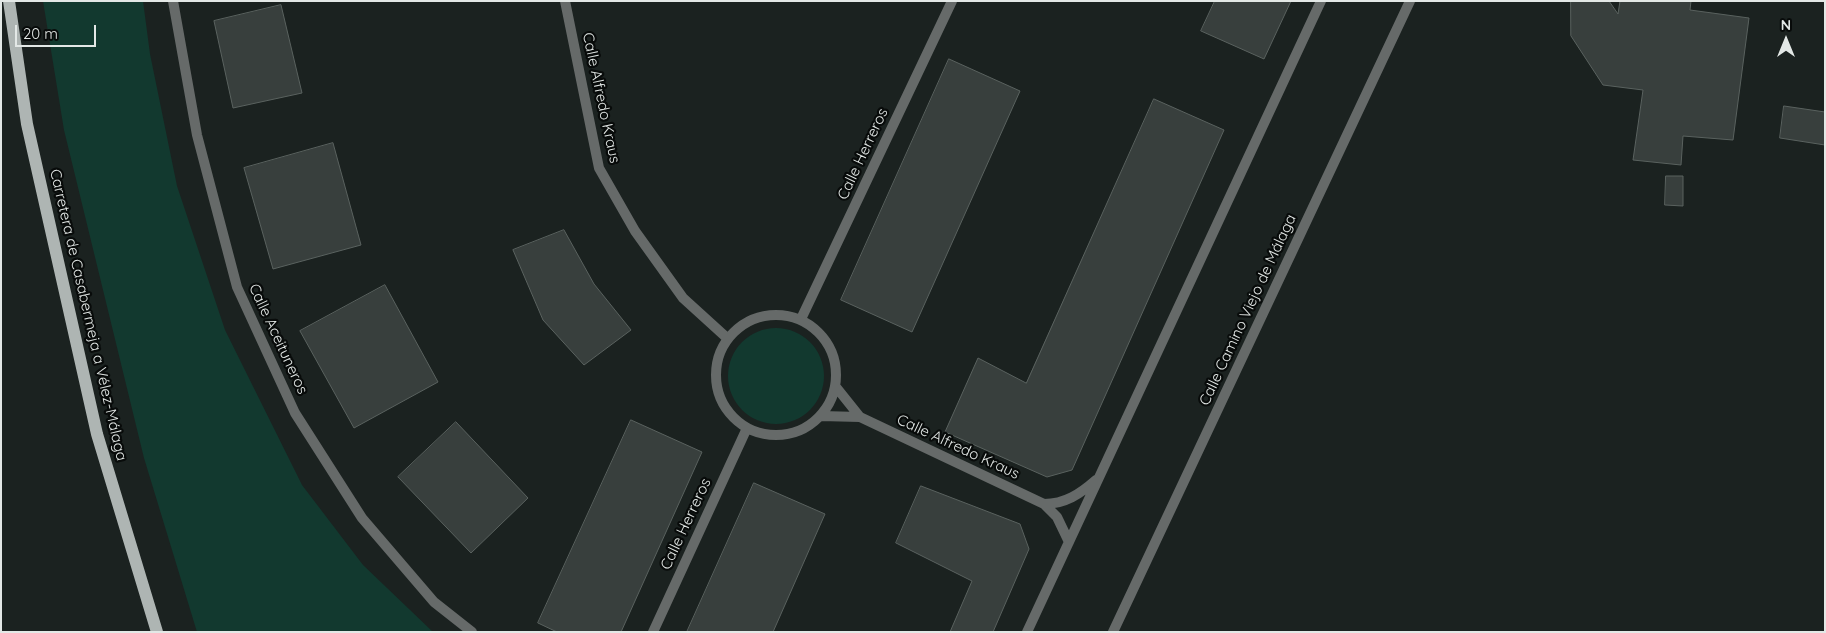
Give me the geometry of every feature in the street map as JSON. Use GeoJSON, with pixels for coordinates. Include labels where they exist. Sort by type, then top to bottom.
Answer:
{"type":"FeatureCollection","features":[{"type":"Feature","properties":{"kind":"main road","name":"Carretera de Casabermeja a Vélez-Málaga"},"geometry":{"type":"LineString","coordinates":[[8,1],[26,124],[97,434],[157,632]]}},
{"type":"Feature","properties":{"kind":"street","name":"Calle Aceituneros"},"geometry":{"type":"LineString","coordinates":[[173,1],[197,135],[237,287],[295,413],[362,518],[434,602],[472,632]]}},
{"type":"Feature","properties":{"kind":"street","name":"Calle Alfredo Kraus"},"geometry":{"type":"LineString","coordinates":[[565,1],[599,168],[635,231],[683,298],[726,338]]}},
{"type":"Feature","properties":{"kind":"street","name":"Calle Herreros"},"geometry":{"type":"LineString","coordinates":[[801,319],[952,1]]}},
{"type":"Feature","properties":{"kind":"street"},"geometry":{"type":"LineString","coordinates":[[1027,632],[1321,1]]}},
{"type":"Feature","properties":{"kind":"street","name":"Calle Camino Viejo de Málaga"},"geometry":{"type":"LineString","coordinates":[[1113,632],[1410,1]]}},
{"type":"Feature","properties":{"kind":"street"},"geometry":{"type":"LineString","coordinates":[[781,314],[801,319],[818,331],[830,348],[837,367],[836,387],[830,403],[821,416],[805,428],[786,434],[766,434],[747,428],[730,415],[719,398],[715,378],[718,357],[726,338],[742,324],[760,316],[781,314]]}},
{"type":"Feature","properties":{"kind":"street","name":"Calle Alfredo Kraus"},"geometry":{"type":"LineString","coordinates":[[836,387],[860,417]]}},
{"type":"Feature","properties":{"kind":"street","name":"Calle Alfredo Kraus"},"geometry":{"type":"LineString","coordinates":[[821,416],[860,417],[1044,504]]}},
{"type":"Feature","properties":{"kind":"street","name":"Calle Herreros"},"geometry":{"type":"LineString","coordinates":[[653,632],[747,428]]}},
{"type":"Feature","properties":{"kind":"street"},"geometry":{"type":"LineString","coordinates":[[1044,504],[1055,504],[1082,492],[1100,476]]}},
{"type":"Feature","properties":{"kind":"street"},"geometry":{"type":"LineString","coordinates":[[1044,504],[1057,517],[1069,542]]}},
{"type":"Feature","properties":{"kind":"green space"},"geometry":{"type":"Polygon","coordinates":[[[43,1],[143,1],[150,54],[177,186],[225,330],[302,485],[363,565],[433,632],[197,632],[144,458],[64,130],[43,1]]]}},
{"type":"Feature","properties":{"kind":"green space"},"geometry":{"type":"Polygon","coordinates":[[[776,328],[794,332],[810,342],[820,358],[824,376],[820,394],[810,410],[794,420],[776,424],[758,420],[742,410],[732,394],[728,376],[732,358],[742,342],[758,332],[776,328]]]}},
{"type":"Feature","properties":{"kind":"building"},"geometry":{"type":"Polygon","coordinates":[[[1215,1],[1291,1],[1264,59],[1201,31],[1215,1]]]}},
{"type":"Feature","properties":{"kind":"building"},"geometry":{"type":"Polygon","coordinates":[[[1571,1],[1609,1],[1618,14],[1620,1],[1691,1],[1690,10],[1749,18],[1733,140],[1683,136],[1681,165],[1633,160],[1643,90],[1603,85],[1571,36],[1571,1]]]}},
{"type":"Feature","properties":{"kind":"building"},"geometry":{"type":"Polygon","coordinates":[[[281,5],[302,93],[233,108],[214,21],[281,5]]]}},
{"type":"Feature","properties":{"kind":"building"},"geometry":{"type":"Polygon","coordinates":[[[949,59],[1020,91],[912,332],[841,300],[949,59]]]}},
{"type":"Feature","properties":{"kind":"building"},"geometry":{"type":"Polygon","coordinates":[[[1154,99],[1224,130],[1072,470],[1047,477],[945,432],[978,358],[1026,383],[1154,99]]]}},
{"type":"Feature","properties":{"kind":"building"},"geometry":{"type":"Polygon","coordinates":[[[1784,106],[1825,112],[1825,145],[1780,138],[1784,106]]]}},
{"type":"Feature","properties":{"kind":"building"},"geometry":{"type":"Polygon","coordinates":[[[333,143],[361,245],[273,269],[244,168],[333,143]]]}},
{"type":"Feature","properties":{"kind":"building"},"geometry":{"type":"Polygon","coordinates":[[[1666,176],[1683,176],[1683,206],[1665,205],[1666,176]]]}},
{"type":"Feature","properties":{"kind":"building"},"geometry":{"type":"Polygon","coordinates":[[[564,230],[594,284],[631,330],[584,365],[543,320],[513,250],[564,230]]]}},
{"type":"Feature","properties":{"kind":"building"},"geometry":{"type":"Polygon","coordinates":[[[385,285],[438,382],[354,428],[300,331],[385,285]]]}},
{"type":"Feature","properties":{"kind":"building"},"geometry":{"type":"Polygon","coordinates":[[[631,420],[702,452],[621,632],[557,632],[538,623],[631,420]]]}},
{"type":"Feature","properties":{"kind":"building"},"geometry":{"type":"Polygon","coordinates":[[[456,422],[528,498],[471,553],[398,477],[456,422]]]}},
{"type":"Feature","properties":{"kind":"building"},"geometry":{"type":"Polygon","coordinates":[[[754,483],[825,514],[773,632],[687,632],[754,483]]]}},
{"type":"Feature","properties":{"kind":"building"},"geometry":{"type":"Polygon","coordinates":[[[921,486],[1020,524],[1029,549],[993,632],[950,632],[972,581],[896,543],[921,486]]]}}]}
